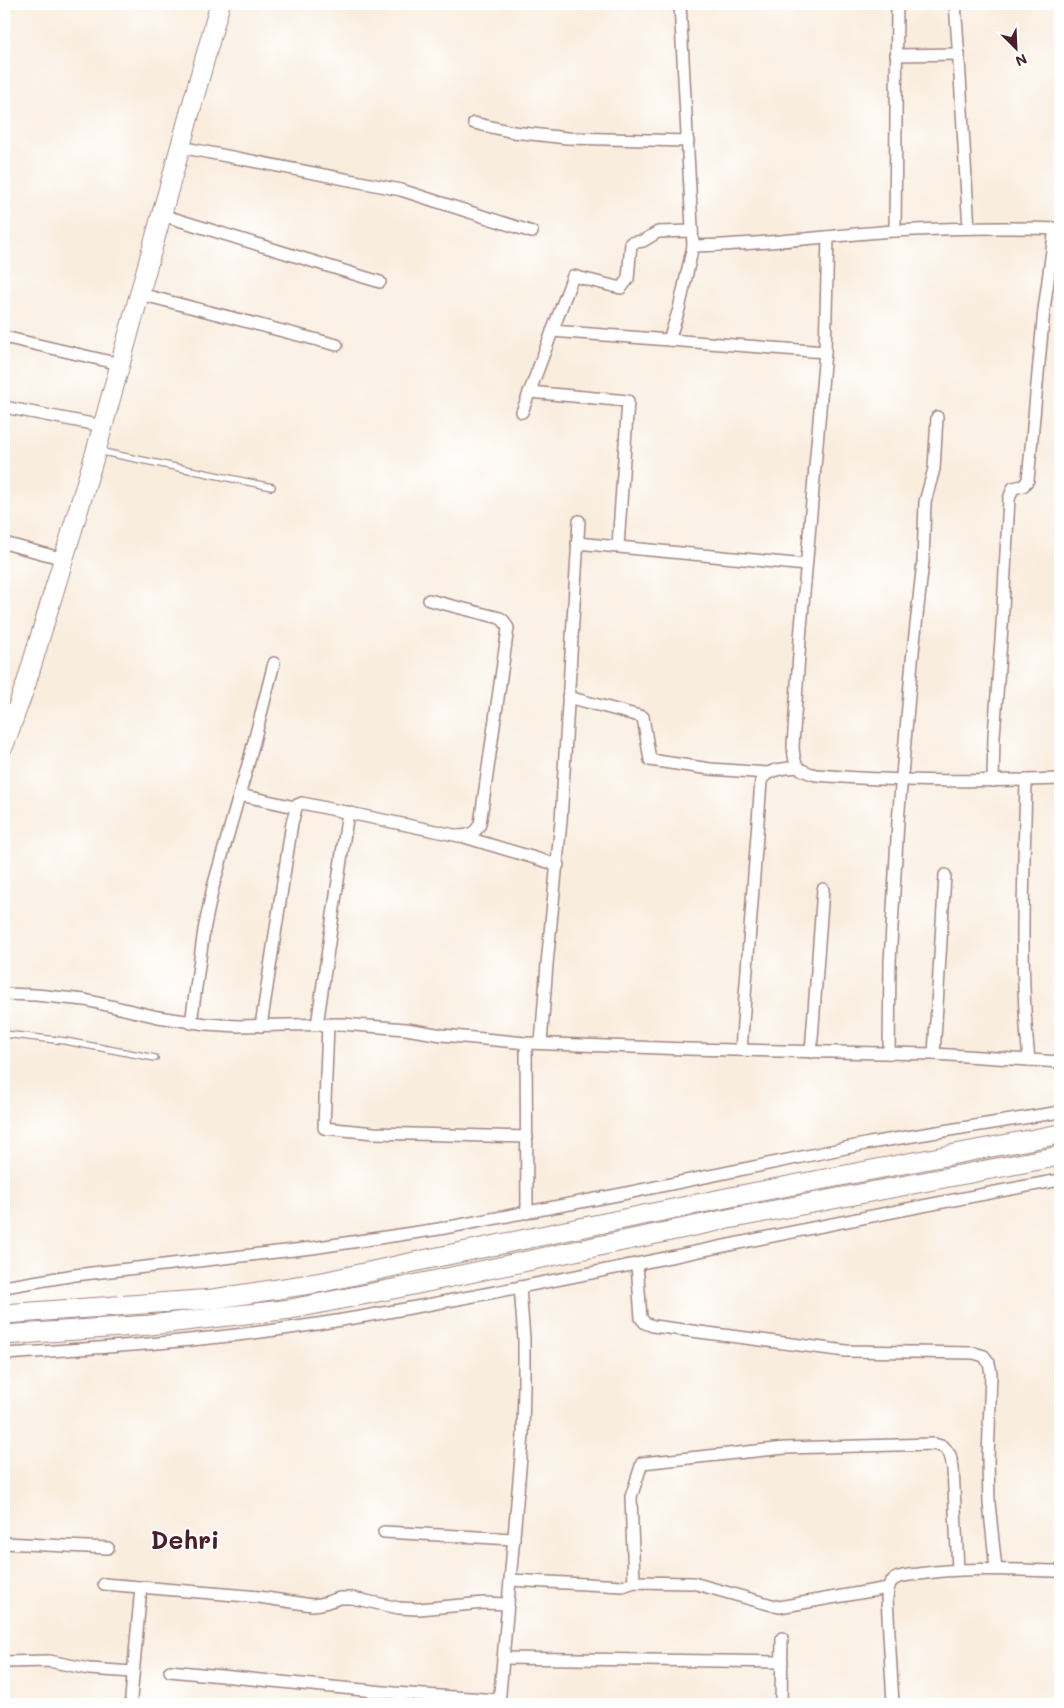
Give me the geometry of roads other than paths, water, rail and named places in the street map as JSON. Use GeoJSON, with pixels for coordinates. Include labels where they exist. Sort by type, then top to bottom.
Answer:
{"type":"FeatureCollection","features":[{"type":"Feature","properties":{"kind":"highway"},"geometry":{"type":"LineString","coordinates":[[6,734],[26,684],[96,451],[220,4]]}},
{"type":"Feature","properties":{"kind":"highway"},"geometry":{"type":"LineString","coordinates":[[4,1314],[213,1298],[323,1282],[736,1196],[1060,1134]]}},
{"type":"Feature","properties":{"kind":"highway"},"geometry":{"type":"LineString","coordinates":[[4,1335],[150,1325],[291,1308],[418,1284],[728,1219],[1060,1156]]}},
{"type":"Feature","properties":{"kind":"street"},"geometry":{"type":"LineString","coordinates":[[669,340],[679,309],[693,246],[680,4]]}},
{"type":"Feature","properties":{"kind":"street"},"geometry":{"type":"LineString","coordinates":[[895,231],[897,4]]}},
{"type":"Feature","properties":{"kind":"street"},"geometry":{"type":"LineString","coordinates":[[955,4],[969,228]]}},
{"type":"Feature","properties":{"kind":"street"},"geometry":{"type":"LineString","coordinates":[[896,55],[959,54]]}},
{"type":"Feature","properties":{"kind":"street"},"geometry":{"type":"LineString","coordinates":[[474,124],[513,132],[566,138],[688,141]]}},
{"type":"Feature","properties":{"kind":"street"},"geometry":{"type":"LineString","coordinates":[[180,146],[401,190],[532,232]]}},
{"type":"Feature","properties":{"kind":"street"},"geometry":{"type":"LineString","coordinates":[[162,215],[380,282]]}},
{"type":"Feature","properties":{"kind":"street"},"geometry":{"type":"LineString","coordinates":[[693,246],[742,245],[895,231],[969,228],[1057,228],[1044,310],[1028,480],[1023,486],[1013,488],[1009,499],[994,727],[993,781]]}},
{"type":"Feature","properties":{"kind":"street"},"geometry":{"type":"LineString","coordinates":[[522,412],[573,276],[621,288],[628,279],[631,244],[643,241],[658,232],[692,231]]}},
{"type":"Feature","properties":{"kind":"street"},"geometry":{"type":"LineString","coordinates":[[796,767],[793,746],[806,565],[825,352],[828,237]]}},
{"type":"Feature","properties":{"kind":"street"},"geometry":{"type":"LineString","coordinates":[[140,294],[337,345]]}},
{"type":"Feature","properties":{"kind":"street"},"geometry":{"type":"LineString","coordinates":[[552,331],[825,352]]}},
{"type":"Feature","properties":{"kind":"street"},"geometry":{"type":"LineString","coordinates":[[4,337],[120,364]]}},
{"type":"Feature","properties":{"kind":"street"},"geometry":{"type":"LineString","coordinates":[[530,392],[628,401],[618,546]]}},
{"type":"Feature","properties":{"kind":"street"},"geometry":{"type":"LineString","coordinates":[[4,407],[103,426]]}},
{"type":"Feature","properties":{"kind":"street"},"geometry":{"type":"LineString","coordinates":[[889,1053],[892,916],[902,781],[923,562],[924,502],[934,469],[937,417]]}},
{"type":"Feature","properties":{"kind":"street"},"geometry":{"type":"LineString","coordinates":[[541,1044],[547,964],[558,865],[579,521]]}},
{"type":"Feature","properties":{"kind":"street"},"geometry":{"type":"LineString","coordinates":[[577,542],[806,565]]}},
{"type":"Feature","properties":{"kind":"street"},"geometry":{"type":"LineString","coordinates":[[4,543],[64,559]]}},
{"type":"Feature","properties":{"kind":"street"},"geometry":{"type":"LineString","coordinates":[[429,600],[500,618],[508,628],[482,815],[478,828],[474,832],[465,836],[459,836]]}},
{"type":"Feature","properties":{"kind":"street"},"geometry":{"type":"LineString","coordinates":[[191,1023],[204,930],[213,887],[240,795],[274,663]]}},
{"type":"Feature","properties":{"kind":"street"},"geometry":{"type":"LineString","coordinates":[[568,698],[643,717],[650,760],[710,769],[768,773]]}},
{"type":"Feature","properties":{"kind":"street"},"geometry":{"type":"LineString","coordinates":[[741,1050],[761,780],[768,773],[773,770],[796,767],[804,772],[816,775],[902,781],[1060,779]]}},
{"type":"Feature","properties":{"kind":"street"},"geometry":{"type":"LineString","coordinates":[[1026,780],[1023,936],[1029,1060]]}},
{"type":"Feature","properties":{"kind":"street"},"geometry":{"type":"LineString","coordinates":[[240,795],[295,807]]}},
{"type":"Feature","properties":{"kind":"street"},"geometry":{"type":"LineString","coordinates":[[262,1026],[295,807],[298,804],[302,802],[459,836],[558,865]]}},
{"type":"Feature","properties":{"kind":"street"},"geometry":{"type":"LineString","coordinates":[[348,812],[322,1025],[324,1128],[374,1133],[527,1137]]}},
{"type":"Feature","properties":{"kind":"street"},"geometry":{"type":"LineString","coordinates":[[934,1054],[945,875]]}},
{"type":"Feature","properties":{"kind":"street"},"geometry":{"type":"LineString","coordinates":[[811,1052],[823,889]]}},
{"type":"Feature","properties":{"kind":"street"},"geometry":{"type":"LineString","coordinates":[[4,994],[84,1000],[128,1011],[191,1023],[262,1026],[342,1024],[541,1044],[934,1054],[1060,1062]]}},
{"type":"Feature","properties":{"kind":"street"},"geometry":{"type":"LineString","coordinates":[[526,1043],[527,1213]]}},
{"type":"Feature","properties":{"kind":"street"},"geometry":{"type":"LineString","coordinates":[[4,1287],[75,1275],[358,1242],[527,1213],[870,1143],[1060,1112]]}},
{"type":"Feature","properties":{"kind":"street"},"geometry":{"type":"LineString","coordinates":[[4,1354],[100,1348],[254,1333],[362,1317],[1060,1180]]}},
{"type":"Feature","properties":{"kind":"street"},"geometry":{"type":"LineString","coordinates":[[636,1264],[641,1318],[645,1323],[653,1326],[846,1351],[952,1352],[974,1353],[984,1356],[989,1363],[991,1374],[988,1459],[989,1503],[996,1569]]}},
{"type":"Feature","properties":{"kind":"street"},"geometry":{"type":"LineString","coordinates":[[170,1671],[499,1702],[522,1435],[524,1339],[520,1287]]}},
{"type":"Feature","properties":{"kind":"street"},"geometry":{"type":"LineString","coordinates":[[634,1582],[631,1497],[642,1463],[785,1448],[919,1444],[934,1444],[944,1447],[950,1455],[953,1468],[958,1570]]}},
{"type":"Feature","properties":{"kind":"street"},"geometry":{"type":"LineString","coordinates":[[384,1532],[514,1539]]}},
{"type":"Feature","properties":{"kind":"street"},"geometry":{"type":"LineString","coordinates":[[4,1543],[108,1548]]}},
{"type":"Feature","properties":{"kind":"street"},"geometry":{"type":"LineString","coordinates":[[893,1704],[888,1588],[891,1582],[898,1577],[958,1570],[1060,1571]]}},
{"type":"Feature","properties":{"kind":"street"},"geometry":{"type":"LineString","coordinates":[[510,1580],[623,1586],[634,1582],[693,1583],[779,1607],[888,1588]]}},
{"type":"Feature","properties":{"kind":"street"},"geometry":{"type":"LineString","coordinates":[[104,1584],[259,1597],[312,1605],[346,1598],[399,1608],[419,1609],[484,1603],[508,1604]]}},
{"type":"Feature","properties":{"kind":"street"},"geometry":{"type":"LineString","coordinates":[[132,1704],[141,1587]]}},
{"type":"Feature","properties":{"kind":"street"},"geometry":{"type":"LineString","coordinates":[[781,1704],[782,1638]]}},
{"type":"Feature","properties":{"kind":"street"},"geometry":{"type":"LineString","coordinates":[[503,1658],[782,1662]]}},
{"type":"Feature","properties":{"kind":"street"},"geometry":{"type":"LineString","coordinates":[[4,1662],[50,1661],[94,1669],[133,1672]]}},
{"type":"Feature","properties":{"kind":"lane"},"geometry":{"type":"LineString","coordinates":[[96,451],[272,487]]}},
{"type":"Feature","properties":{"kind":"lane"},"geometry":{"type":"LineString","coordinates":[[4,1034],[65,1041],[155,1058]]}},
{"type":"Feature","properties":{"kind":"district","name":"Dehri"},"geometry":{"type":"Point","coordinates":[185,1539]}}]}
